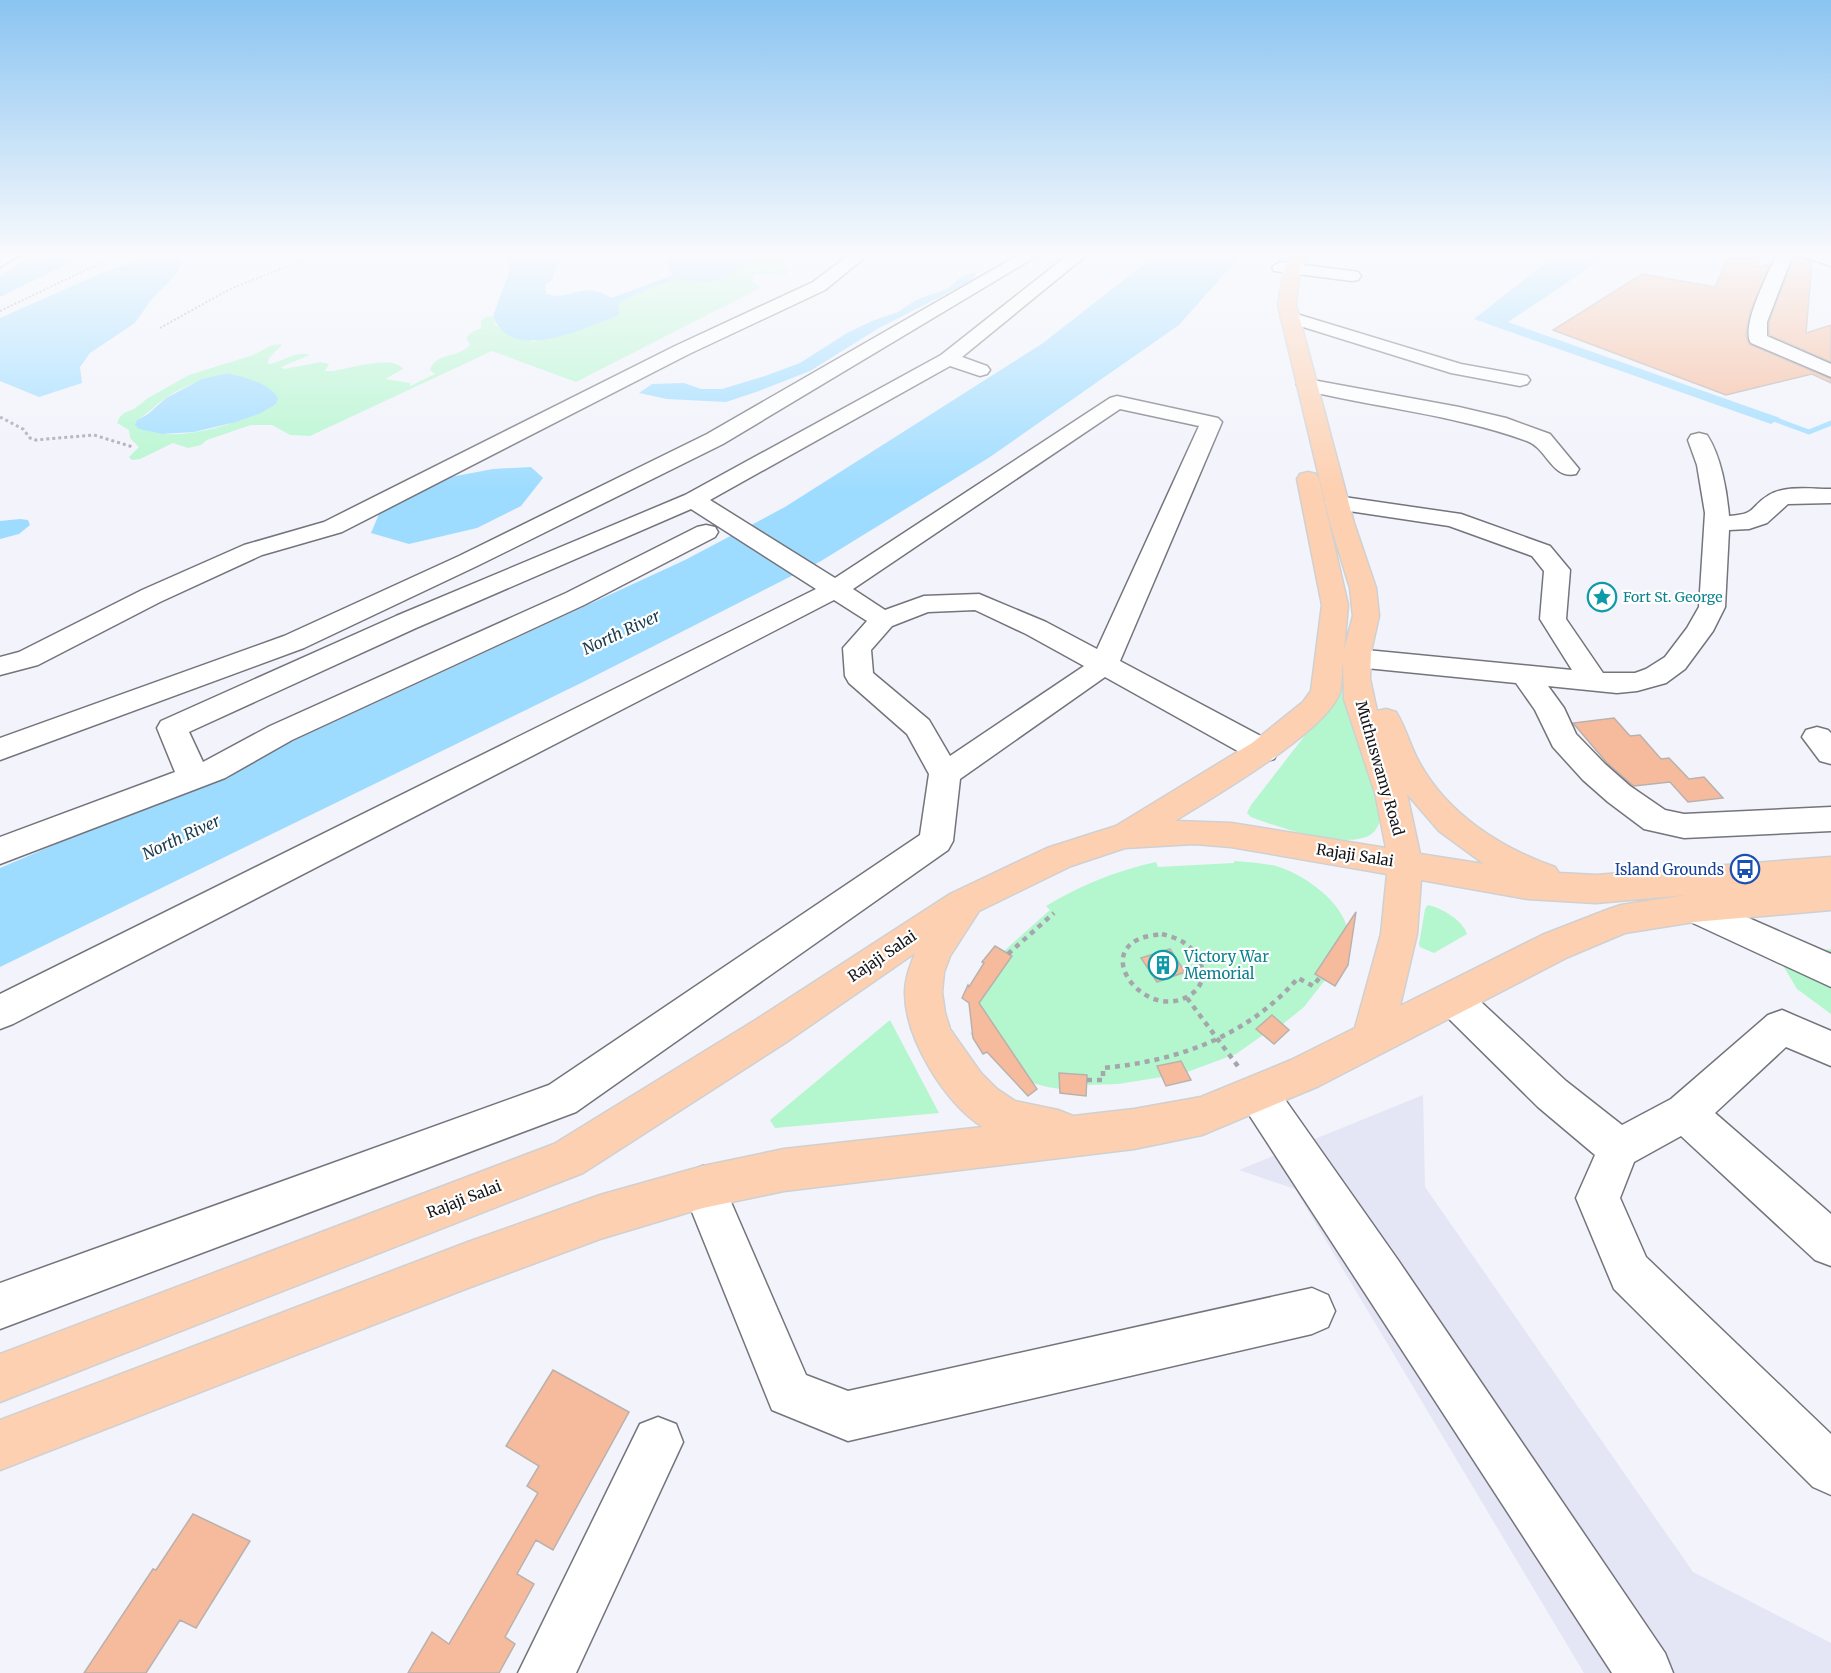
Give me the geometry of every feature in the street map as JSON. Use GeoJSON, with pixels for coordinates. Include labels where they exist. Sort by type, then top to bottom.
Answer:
{"type":"FeatureCollection","features":[{"type":"Feature","properties":{"kind":"main road"},"geometry":{"type":"LineString","coordinates":[[1124,836],[1263,751],[1313,709],[1325,693],[1335,604],[1277,332]]}},
{"type":"Feature","properties":{"kind":"main road","name":"Muthuswamy Road"},"geometry":{"type":"LineString","coordinates":[[1294,332],[1337,503],[1363,588],[1366,616],[1356,658],[1359,699],[1399,824],[1405,863],[1404,909],[1396,957],[1371,1039]]}},
{"type":"Feature","properties":{"kind":"main road"},"geometry":{"type":"LineString","coordinates":[[1356,658],[1374,688],[1394,743],[1409,773],[1442,814],[1472,839],[1509,862],[1538,874],[1596,889]]}},
{"type":"Feature","properties":{"kind":"main road","name":"Rajaji Salai"},"geometry":{"type":"LineString","coordinates":[[0,1378],[568,1159],[771,1030],[914,934],[978,896],[1089,845],[1124,836],[1194,832],[1405,863],[1528,885],[1596,889],[1831,870]]}},
{"type":"Feature","properties":{"kind":"main road"},"geometry":{"type":"LineString","coordinates":[[978,896],[949,926],[933,952],[925,977],[923,1005],[931,1033],[946,1060],[969,1090],[1000,1115],[1041,1128],[1096,1133]]}},
{"type":"Feature","properties":{"kind":"main road"},"geometry":{"type":"LineString","coordinates":[[0,1445],[479,1261],[600,1217],[703,1186],[784,1170],[1134,1129],[1202,1116],[1249,1082],[1371,1039],[1587,932],[1621,919],[1694,908],[1831,896]]}},
{"type":"Feature","properties":{"kind":"street"},"geometry":{"type":"LineString","coordinates":[[338,525],[346,509],[365,498],[697,332]]}},
{"type":"Feature","properties":{"kind":"street"},"geometry":{"type":"LineString","coordinates":[[0,666],[28,659],[151,596],[253,550],[338,525],[720,332]]}},
{"type":"Feature","properties":{"kind":"street"},"geometry":{"type":"LineString","coordinates":[[0,749],[294,642],[468,561],[715,439],[896,332]]}},
{"type":"Feature","properties":{"kind":"street"},"geometry":{"type":"LineString","coordinates":[[190,771],[172,728],[406,622],[693,500],[948,359],[982,332]]}},
{"type":"Feature","properties":{"kind":"street"},"geometry":{"type":"LineString","coordinates":[[1338,332],[1458,369],[1520,380]]}},
{"type":"Feature","properties":{"kind":"street"},"geometry":{"type":"LineString","coordinates":[[1758,332],[1758,339],[1831,370]]}},
{"type":"Feature","properties":{"kind":"street"},"geometry":{"type":"LineString","coordinates":[[1425,359],[1448,348]]}},
{"type":"Feature","properties":{"kind":"street"},"geometry":{"type":"LineString","coordinates":[[948,359],[980,370]]}},
{"type":"Feature","properties":{"kind":"street"},"geometry":{"type":"LineString","coordinates":[[1307,385],[1459,413],[1498,423],[1542,439],[1568,469]]}},
{"type":"Feature","properties":{"kind":"street"},"geometry":{"type":"LineString","coordinates":[[0,1012],[244,873],[826,582],[1094,406],[1117,402],[1211,422],[1104,665],[945,774]]}},
{"type":"Feature","properties":{"kind":"street"},"geometry":{"type":"LineString","coordinates":[[1356,658],[1594,682],[1637,682],[1656,676],[1675,663],[1700,631],[1712,607],[1717,524],[1708,465],[1699,440]]}},
{"type":"Feature","properties":{"kind":"street"},"geometry":{"type":"LineString","coordinates":[[1717,524],[1749,522],[1759,518],[1777,500],[1785,497],[1831,496]]}},
{"type":"Feature","properties":{"kind":"street"},"geometry":{"type":"LineString","coordinates":[[693,500],[717,527],[826,582],[883,620]]}},
{"type":"Feature","properties":{"kind":"street"},"geometry":{"type":"LineString","coordinates":[[1337,503],[1453,519],[1541,551],[1557,570],[1553,619],[1594,682]]}},
{"type":"Feature","properties":{"kind":"street"},"geometry":{"type":"LineString","coordinates":[[0,851],[161,788],[214,770],[280,733],[575,599],[717,527]]}},
{"type":"Feature","properties":{"kind":"street"},"geometry":{"type":"LineString","coordinates":[[0,1306],[562,1099],[936,841],[945,774],[918,727],[859,676],[857,648],[883,620],[924,604],[979,602],[1036,628],[1263,751]]}},
{"type":"Feature","properties":{"kind":"street"},"geometry":{"type":"LineString","coordinates":[[1525,675],[1549,708],[1564,740],[1594,772],[1656,820],[1684,826],[1831,819]]}},
{"type":"Feature","properties":{"kind":"street"},"geometry":{"type":"LineString","coordinates":[[1694,908],[1831,971]]}},
{"type":"Feature","properties":{"kind":"street"},"geometry":{"type":"LineString","coordinates":[[1796,955],[1831,984]]}},
{"type":"Feature","properties":{"kind":"street"},"geometry":{"type":"LineString","coordinates":[[1454,999],[1552,1094],[1619,1148]]}},
{"type":"Feature","properties":{"kind":"street"},"geometry":{"type":"LineString","coordinates":[[1831,1049],[1782,1027],[1684,1113],[1619,1148],[1598,1197],[1630,1274],[1831,1468]]}},
{"type":"Feature","properties":{"kind":"street"},"geometry":{"type":"LineString","coordinates":[[1249,1082],[1382,1276],[1645,1673]]}},
{"type":"Feature","properties":{"kind":"street"},"geometry":{"type":"LineString","coordinates":[[1684,1113],[1831,1244]]}},
{"type":"Feature","properties":{"kind":"street"},"geometry":{"type":"LineString","coordinates":[[703,1186],[789,1393],[848,1416],[1312,1311]]}},
{"type":"Feature","properties":{"kind":"street"},"geometry":{"type":"LineString","coordinates":[[546,1673],[658,1442]]}},
{"type":"Feature","properties":{"kind":"path"},"geometry":{"type":"LineString","coordinates":[[0,417],[23,429],[30,438],[36,440],[94,435],[133,447]]}},
{"type":"Feature","properties":{"kind":"path"},"geometry":{"type":"LineString","coordinates":[[1008,954],[1054,913]]}},
{"type":"Feature","properties":{"kind":"path"},"geometry":{"type":"LineString","coordinates":[[1162,934],[1188,945],[1203,965],[1204,976],[1201,986],[1187,998],[1171,1002],[1157,1000],[1144,996],[1134,988],[1122,967],[1123,955],[1128,946],[1137,939],[1162,934]]}},
{"type":"Feature","properties":{"kind":"path"},"geometry":{"type":"LineString","coordinates":[[1087,1080],[1103,1080],[1103,1068],[1149,1062],[1217,1039],[1262,1013],[1279,1000],[1298,978],[1313,986],[1320,977]]}},
{"type":"Feature","properties":{"kind":"path"},"geometry":{"type":"LineString","coordinates":[[1187,998],[1249,1082]]}},
{"type":"Feature","properties":{"kind":"shaded area"},"geometry":{"type":"Polygon","coordinates":[[[1423,1095],[1425,1187],[1693,1572],[1831,1643],[1831,1673],[1584,1673],[1295,1189],[1239,1170],[1423,1095]]]}},
{"type":"Feature","properties":{"kind":"green space"},"geometry":{"type":"Polygon","coordinates":[[[472,332],[510,332],[533,342],[566,332],[674,332],[576,382],[492,351],[310,436],[290,435],[272,425],[251,425],[207,440],[201,445],[188,448],[173,443],[140,459],[132,460],[129,457],[139,447],[130,438],[129,430],[117,423],[124,413],[189,375],[253,355],[272,345],[281,344],[281,346],[269,358],[268,364],[294,355],[310,355],[281,367],[284,369],[321,362],[329,364],[325,371],[390,363],[403,369],[385,379],[410,383],[410,386],[435,374],[430,370],[437,360],[460,352],[470,345],[466,338],[472,332]],[[228,373],[188,385],[167,397],[137,420],[139,429],[163,434],[180,434],[208,430],[238,421],[276,404],[255,381],[228,373]]]}},
{"type":"Feature","properties":{"kind":"green space"},"geometry":{"type":"Polygon","coordinates":[[[1344,685],[1381,816],[1376,829],[1370,835],[1359,839],[1328,839],[1293,831],[1251,817],[1247,813],[1251,805],[1344,685]]]}},
{"type":"Feature","properties":{"kind":"green space"},"geometry":{"type":"Polygon","coordinates":[[[1234,861],[1276,866],[1310,882],[1339,910],[1348,931],[1346,950],[1335,986],[1325,980],[1304,1007],[1283,1024],[1290,1030],[1274,1044],[1263,1035],[1236,1054],[1187,1072],[1191,1080],[1166,1086],[1162,1077],[1118,1084],[1087,1085],[1087,1096],[1060,1093],[1060,1089],[1038,1085],[1011,1072],[987,1052],[983,1054],[970,1033],[974,1031],[973,988],[984,963],[982,962],[995,946],[1004,951],[1050,910],[1046,906],[1099,880],[1156,862],[1158,867],[1234,863],[1234,861]]]}},
{"type":"Feature","properties":{"kind":"green space"},"geometry":{"type":"Polygon","coordinates":[[[1428,905],[1451,915],[1461,924],[1467,934],[1434,953],[1420,947],[1425,909],[1428,905]]]}},
{"type":"Feature","properties":{"kind":"green space"},"geometry":{"type":"Polygon","coordinates":[[[1831,949],[1831,1014],[1797,989],[1778,957],[1831,949]]]}},
{"type":"Feature","properties":{"kind":"green space"},"geometry":{"type":"Polygon","coordinates":[[[890,1020],[939,1113],[775,1128],[770,1120],[890,1020]]]}},
{"type":"Feature","properties":{"kind":"water"},"geometry":{"type":"Polygon","coordinates":[[[0,332],[121,332],[90,353],[80,367],[82,383],[39,397],[0,381],[0,332]]]}},
{"type":"Feature","properties":{"kind":"water"},"geometry":{"type":"Polygon","coordinates":[[[505,332],[575,332],[531,341],[515,338],[505,332]]]}},
{"type":"Feature","properties":{"kind":"water"},"geometry":{"type":"Polygon","coordinates":[[[872,332],[810,371],[726,402],[667,399],[639,393],[652,384],[684,383],[701,389],[722,389],[800,363],[847,333],[872,332]]]}},
{"type":"Feature","properties":{"kind":"water","name":"North River"},"geometry":{"type":"Polygon","coordinates":[[[1057,332],[1169,332],[990,457],[821,561],[581,683],[0,967],[0,868],[239,766],[685,560],[785,507],[1057,332]]]}},
{"type":"Feature","properties":{"kind":"water"},"geometry":{"type":"Polygon","coordinates":[[[1511,332],[1537,332],[1780,418],[1771,424],[1511,332]]]}},
{"type":"Feature","properties":{"kind":"water"},"geometry":{"type":"Polygon","coordinates":[[[228,373],[256,381],[268,388],[278,398],[276,404],[261,413],[236,422],[194,432],[162,434],[139,429],[135,425],[137,420],[148,414],[166,398],[202,379],[228,373]]]}},
{"type":"Feature","properties":{"kind":"water"},"geometry":{"type":"Polygon","coordinates":[[[531,467],[543,478],[521,506],[477,528],[409,544],[371,533],[379,514],[440,479],[493,469],[531,467]]]}},
{"type":"Feature","properties":{"kind":"water"},"geometry":{"type":"Polygon","coordinates":[[[28,520],[30,525],[19,534],[0,539],[0,521],[28,520]]]}},
{"type":"Feature","properties":{"kind":"building"},"geometry":{"type":"Polygon","coordinates":[[[1559,332],[1747,332],[1749,344],[1831,379],[1831,383],[1812,374],[1726,395],[1559,332]]]}},
{"type":"Feature","properties":{"kind":"building"},"geometry":{"type":"Polygon","coordinates":[[[1769,332],[1831,332],[1831,362],[1769,335],[1769,332]]]}},
{"type":"Feature","properties":{"kind":"building"},"geometry":{"type":"Polygon","coordinates":[[[1614,718],[1630,736],[1640,735],[1661,759],[1669,758],[1689,779],[1704,777],[1723,798],[1688,802],[1670,782],[1634,786],[1631,784],[1607,763],[1573,723],[1614,718]]]}},
{"type":"Feature","properties":{"kind":"building"},"geometry":{"type":"Polygon","coordinates":[[[1356,912],[1348,965],[1335,986],[1315,974],[1356,912]]]}},
{"type":"Feature","properties":{"kind":"building"},"geometry":{"type":"Polygon","coordinates":[[[995,946],[1012,956],[979,1003],[1037,1089],[1028,1096],[987,1052],[983,1054],[973,1038],[969,1003],[962,998],[968,985],[969,987],[984,963],[982,962],[995,946]]]}},
{"type":"Feature","properties":{"kind":"building","name":"Victory War Memorial"},"geometry":{"type":"Polygon","coordinates":[[[1170,949],[1185,972],[1157,982],[1141,958],[1170,949]]]}},
{"type":"Feature","properties":{"kind":"building"},"geometry":{"type":"Polygon","coordinates":[[[1272,1015],[1289,1030],[1274,1044],[1256,1029],[1272,1015]]]}},
{"type":"Feature","properties":{"kind":"building"},"geometry":{"type":"Polygon","coordinates":[[[1181,1061],[1191,1080],[1166,1086],[1157,1066],[1181,1061]]]}},
{"type":"Feature","properties":{"kind":"building"},"geometry":{"type":"Polygon","coordinates":[[[1059,1073],[1087,1075],[1086,1096],[1060,1093],[1059,1073]]]}},
{"type":"Feature","properties":{"kind":"building"},"geometry":{"type":"Polygon","coordinates":[[[553,1370],[629,1412],[553,1550],[536,1540],[517,1574],[534,1584],[505,1637],[515,1644],[499,1673],[408,1673],[432,1632],[449,1644],[538,1493],[527,1486],[539,1466],[506,1446],[553,1370]]]}},
{"type":"Feature","properties":{"kind":"building"},"geometry":{"type":"Polygon","coordinates":[[[193,1514],[250,1541],[196,1628],[180,1620],[146,1673],[84,1673],[153,1569],[156,1570],[193,1514]]]}},
{"type":"Feature","properties":{"kind":"waterway"},"geometry":{"type":"LineString","coordinates":[[1768,417],[1809,432],[1831,423]]}},
{"type":"Feature","properties":{"kind":"place","name":"Fort St. George"},"geometry":{"type":"Point","coordinates":[1602,597]}},
{"type":"Feature","properties":{"kind":"place","name":"Island Grounds"},"geometry":{"type":"Point","coordinates":[1745,869]}},
{"type":"Feature","properties":{"kind":"place","name":"Victory War Memorial"},"geometry":{"type":"Point","coordinates":[1163,965]}}]}
